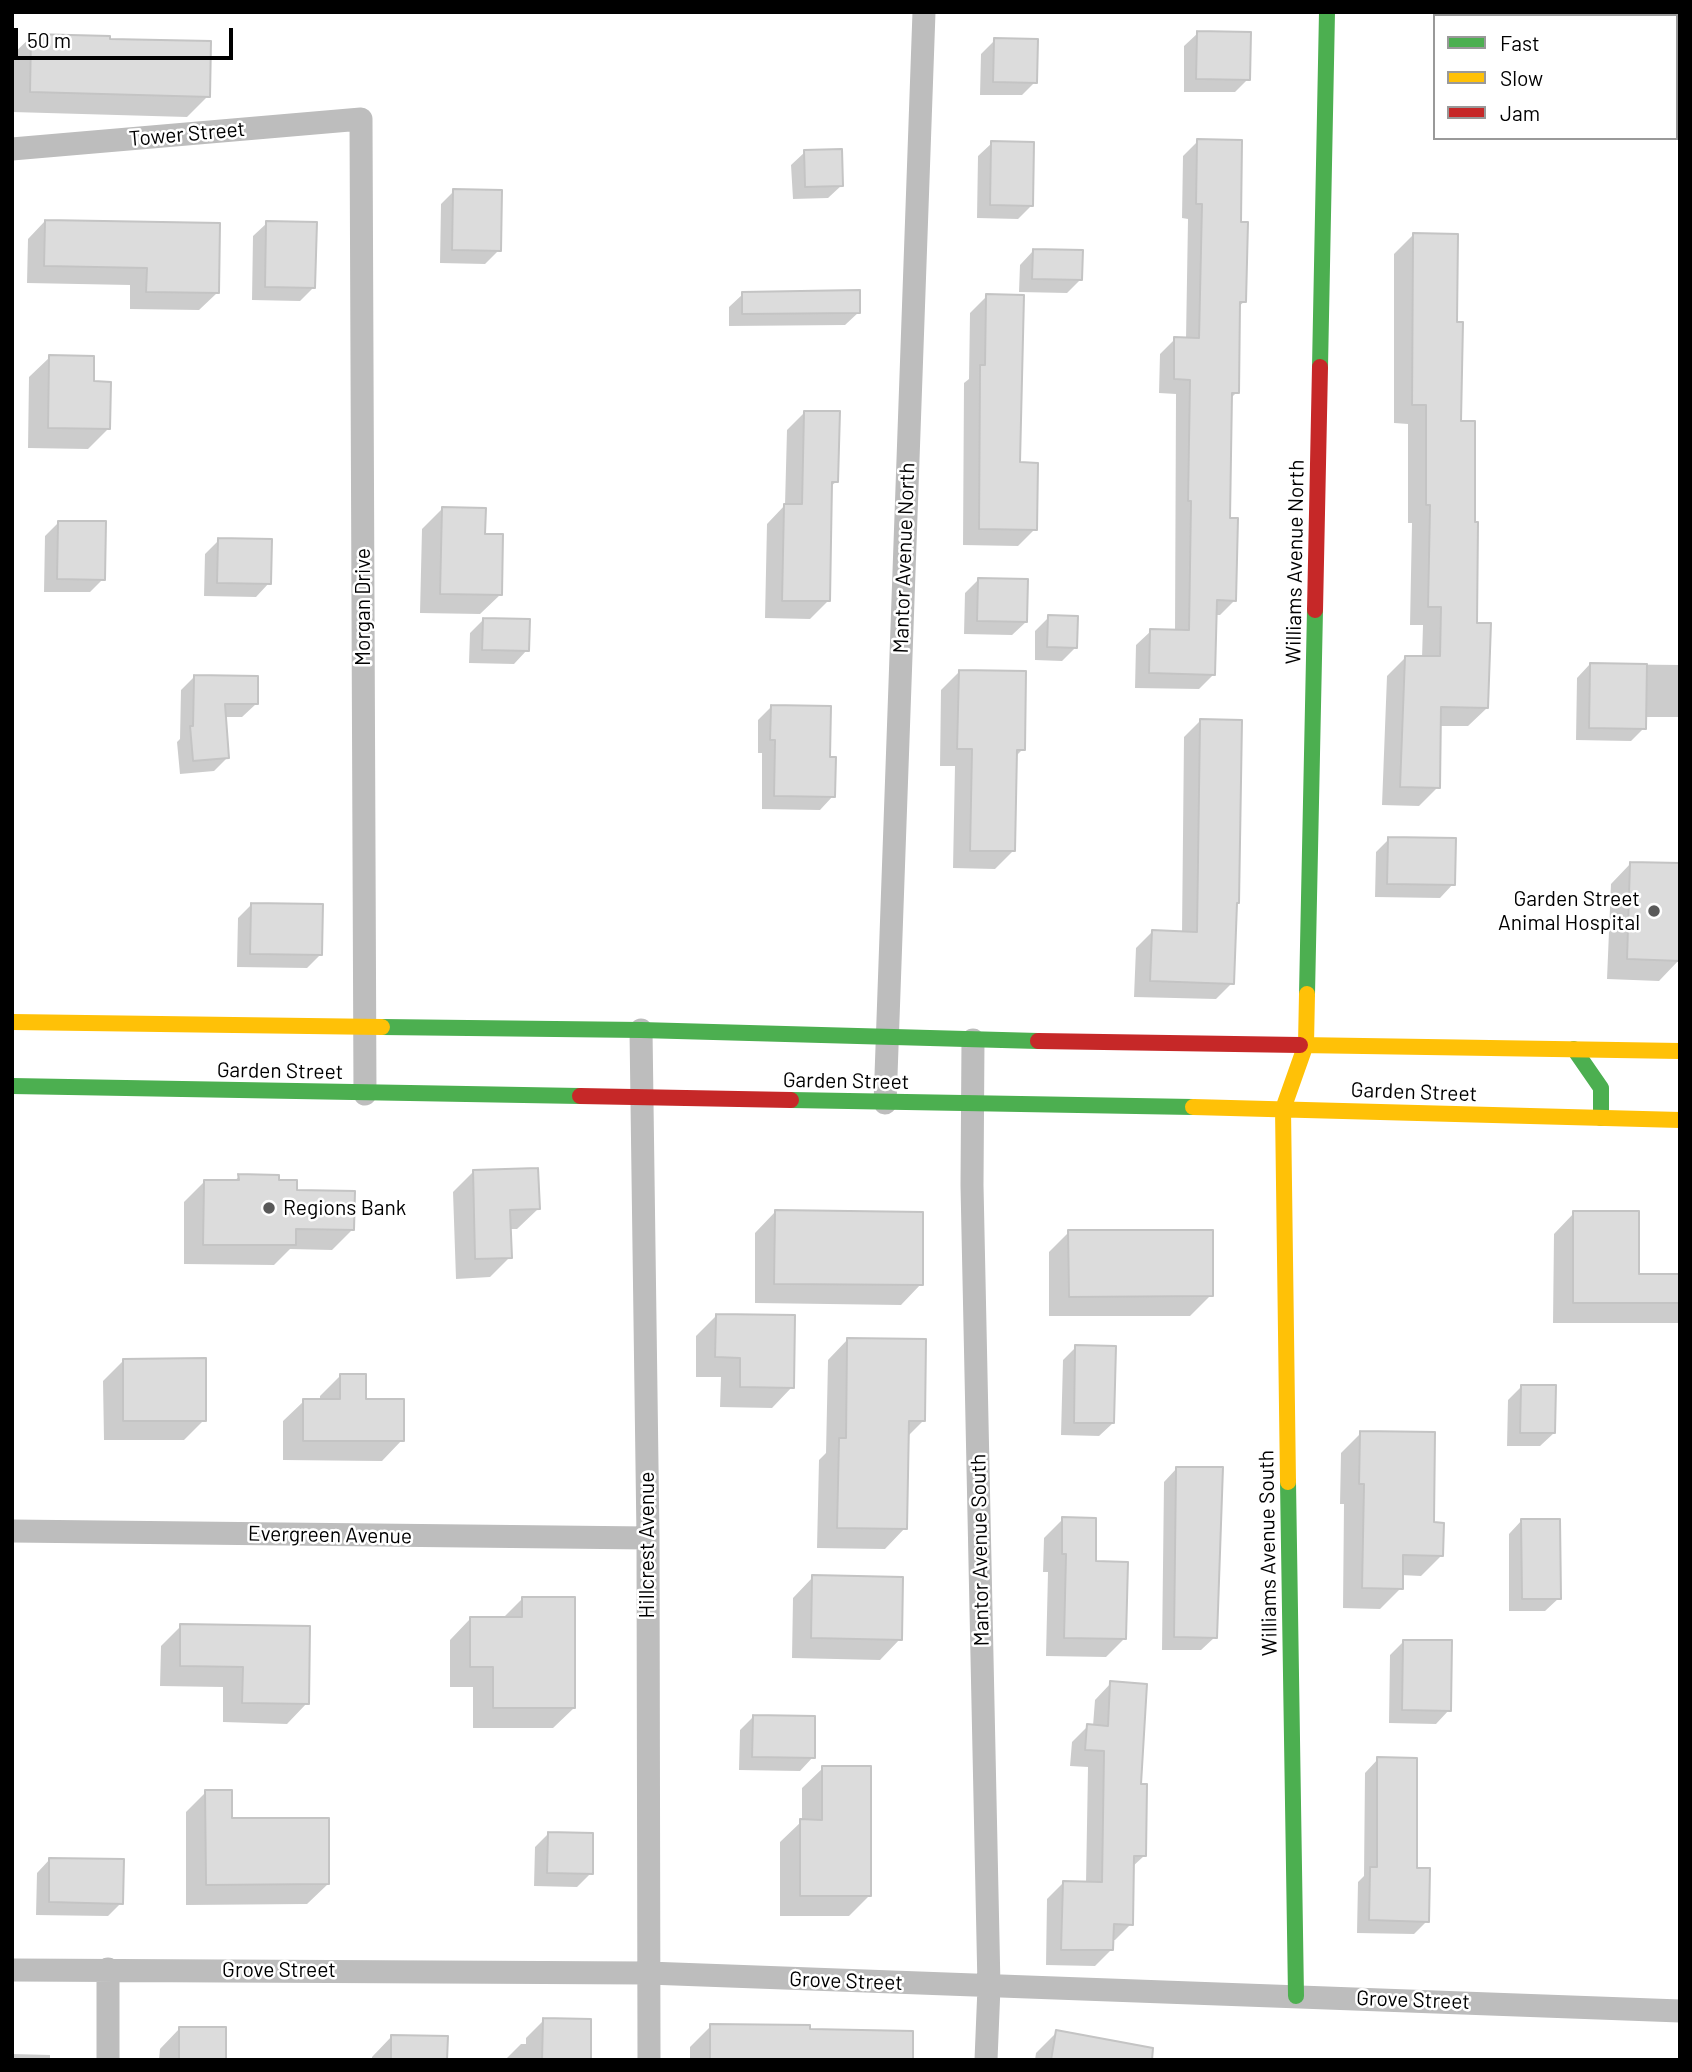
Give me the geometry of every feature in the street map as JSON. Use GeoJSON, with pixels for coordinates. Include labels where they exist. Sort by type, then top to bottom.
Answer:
{"type":"FeatureCollection","features":[{"type":"Feature","properties":{"kind":"main road","name":"Williams Avenue North"},"geometry":{"type":"LineString","coordinates":[[1283,1109],[1306,1044],[1327,12]]}},
{"type":"Feature","properties":{"kind":"main road","name":"Garden Street"},"geometry":{"type":"LineString","coordinates":[[12,1022],[641,1030],[973,1040],[1680,1051]]}},
{"type":"Feature","properties":{"kind":"main road"},"geometry":{"type":"LineString","coordinates":[[1574,1049],[1601,1088],[1601,1118]]}},
{"type":"Feature","properties":{"kind":"main road","name":"Garden Street"},"geometry":{"type":"LineString","coordinates":[[12,1086],[1283,1109],[1680,1120]]}},
{"type":"Feature","properties":{"kind":"main road","name":"Williams Avenue South"},"geometry":{"type":"LineString","coordinates":[[1283,1109],[1296,1996]]}},
{"type":"Feature","properties":{"kind":"street","name":"Mantor Avenue North"},"geometry":{"type":"LineString","coordinates":[[885,1103],[924,12]]}},
{"type":"Feature","properties":{"kind":"street","name":"Tower Street"},"geometry":{"type":"LineString","coordinates":[[12,149],[362,119]]}},
{"type":"Feature","properties":{"kind":"street","name":"Morgan Drive"},"geometry":{"type":"LineString","coordinates":[[362,119],[365,1094]]}},
{"type":"Feature","properties":{"kind":"street","name":"Hillcrest Avenue"},"geometry":{"type":"LineString","coordinates":[[641,1030],[648,1538],[649,2060]]}},
{"type":"Feature","properties":{"kind":"street","name":"Mantor Avenue South"},"geometry":{"type":"LineString","coordinates":[[973,1040],[989,1986],[986,2060]]}},
{"type":"Feature","properties":{"kind":"street","name":"Evergreen Avenue"},"geometry":{"type":"LineString","coordinates":[[12,1531],[648,1538]]}},
{"type":"Feature","properties":{"kind":"street"},"geometry":{"type":"LineString","coordinates":[[108,1969],[108,2060]]}},
{"type":"Feature","properties":{"kind":"street","name":"Grove Street"},"geometry":{"type":"LineString","coordinates":[[12,1970],[648,1973],[1680,2011]]}},
{"type":"Feature","properties":{"kind":"building"},"geometry":{"type":"Polygon","coordinates":[[[1197,31],[1251,32],[1250,80],[1196,79],[1197,31]]]}},
{"type":"Feature","properties":{"kind":"building"},"geometry":{"type":"Polygon","coordinates":[[[31,34],[211,41],[210,97],[30,92],[31,34]]]}},
{"type":"Feature","properties":{"kind":"building"},"geometry":{"type":"Polygon","coordinates":[[[994,38],[1038,39],[1037,83],[993,82],[994,38]]]}},
{"type":"Feature","properties":{"kind":"building"},"geometry":{"type":"Polygon","coordinates":[[[1197,139],[1242,140],[1241,222],[1248,222],[1246,302],[1240,302],[1239,393],[1232,393],[1230,518],[1238,518],[1236,601],[1217,600],[1215,675],[1149,673],[1150,629],[1189,630],[1190,380],[1174,379],[1174,337],[1199,338],[1202,204],[1196,204],[1197,139]]]}},
{"type":"Feature","properties":{"kind":"building"},"geometry":{"type":"Polygon","coordinates":[[[991,141],[1034,142],[1033,206],[990,205],[991,141]]]}},
{"type":"Feature","properties":{"kind":"building"},"geometry":{"type":"Polygon","coordinates":[[[842,149],[843,186],[805,187],[804,150],[842,149]]]}},
{"type":"Feature","properties":{"kind":"building"},"geometry":{"type":"Polygon","coordinates":[[[453,189],[502,190],[501,251],[452,250],[453,189]]]}},
{"type":"Feature","properties":{"kind":"building"},"geometry":{"type":"Polygon","coordinates":[[[45,220],[220,223],[219,293],[146,292],[147,268],[44,266],[45,220]]]}},
{"type":"Feature","properties":{"kind":"building"},"geometry":{"type":"Polygon","coordinates":[[[266,221],[317,222],[315,288],[265,287],[266,221]]]}},
{"type":"Feature","properties":{"kind":"building"},"geometry":{"type":"Polygon","coordinates":[[[1413,233],[1458,234],[1457,322],[1463,322],[1461,421],[1475,421],[1477,623],[1491,623],[1488,708],[1441,707],[1440,788],[1400,787],[1405,656],[1440,656],[1441,607],[1428,607],[1430,505],[1426,505],[1426,405],[1412,405],[1413,233]]]}},
{"type":"Feature","properties":{"kind":"building"},"geometry":{"type":"Polygon","coordinates":[[[1033,249],[1083,250],[1082,280],[1032,279],[1033,249]]]}},
{"type":"Feature","properties":{"kind":"building"},"geometry":{"type":"Polygon","coordinates":[[[860,290],[860,313],[742,314],[742,292],[860,290]]]}},
{"type":"Feature","properties":{"kind":"building"},"geometry":{"type":"Polygon","coordinates":[[[986,294],[1024,295],[1020,462],[1038,463],[1037,530],[979,529],[980,365],[985,365],[986,294]]]}},
{"type":"Feature","properties":{"kind":"building"},"geometry":{"type":"Polygon","coordinates":[[[49,355],[94,356],[94,381],[111,382],[110,429],[48,428],[49,355]]]}},
{"type":"Feature","properties":{"kind":"building"},"geometry":{"type":"Polygon","coordinates":[[[804,411],[840,411],[838,482],[832,482],[830,601],[782,601],[784,504],[802,504],[804,411]]]}},
{"type":"Feature","properties":{"kind":"building"},"geometry":{"type":"Polygon","coordinates":[[[442,507],[486,508],[485,534],[503,534],[502,595],[440,594],[442,507]]]}},
{"type":"Feature","properties":{"kind":"building"},"geometry":{"type":"Polygon","coordinates":[[[58,521],[106,521],[105,580],[57,579],[58,521]]]}},
{"type":"Feature","properties":{"kind":"building"},"geometry":{"type":"Polygon","coordinates":[[[218,538],[272,539],[271,584],[217,583],[218,538]]]}},
{"type":"Feature","properties":{"kind":"building"},"geometry":{"type":"Polygon","coordinates":[[[978,578],[1028,579],[1027,622],[977,621],[978,578]]]}},
{"type":"Feature","properties":{"kind":"building"},"geometry":{"type":"Polygon","coordinates":[[[1048,615],[1078,616],[1077,648],[1047,647],[1048,615]]]}},
{"type":"Feature","properties":{"kind":"building"},"geometry":{"type":"Polygon","coordinates":[[[483,618],[530,619],[529,651],[482,650],[483,618]]]}},
{"type":"Feature","properties":{"kind":"building"},"geometry":{"type":"Polygon","coordinates":[[[1590,663],[1647,664],[1646,729],[1589,728],[1590,663]]]}},
{"type":"Feature","properties":{"kind":"building"},"geometry":{"type":"Polygon","coordinates":[[[959,670],[1026,671],[1025,750],[1017,750],[1015,851],[970,851],[972,749],[957,749],[959,670]]]}},
{"type":"Feature","properties":{"kind":"building"},"geometry":{"type":"Polygon","coordinates":[[[194,675],[258,676],[258,704],[225,704],[229,758],[193,761],[190,726],[193,726],[194,675]]]}},
{"type":"Feature","properties":{"kind":"building"},"geometry":{"type":"Polygon","coordinates":[[[771,705],[831,706],[830,757],[836,757],[835,797],[774,796],[775,740],[770,740],[771,705]]]}},
{"type":"Feature","properties":{"kind":"building"},"geometry":{"type":"Polygon","coordinates":[[[1200,719],[1242,720],[1239,903],[1234,984],[1150,981],[1152,930],[1197,932],[1200,719]]]}},
{"type":"Feature","properties":{"kind":"building"},"geometry":{"type":"Polygon","coordinates":[[[1388,837],[1456,838],[1455,885],[1387,884],[1388,837]]]}},
{"type":"Feature","properties":{"kind":"building","name":"Garden Street Animal Hospital"},"geometry":{"type":"Polygon","coordinates":[[[1630,862],[1680,863],[1680,961],[1627,959],[1630,862]]]}},
{"type":"Feature","properties":{"kind":"building"},"geometry":{"type":"Polygon","coordinates":[[[251,903],[323,904],[322,955],[250,954],[251,903]]]}},
{"type":"Feature","properties":{"kind":"building"},"geometry":{"type":"Polygon","coordinates":[[[538,1168],[540,1209],[510,1210],[512,1258],[475,1259],[473,1170],[538,1168]]]}},
{"type":"Feature","properties":{"kind":"building"},"geometry":{"type":"Polygon","coordinates":[[[238,1174],[279,1175],[279,1180],[297,1180],[297,1190],[355,1191],[354,1230],[296,1229],[296,1245],[203,1245],[204,1180],[239,1180],[238,1174]]]}},
{"type":"Feature","properties":{"kind":"building"},"geometry":{"type":"Polygon","coordinates":[[[775,1210],[923,1212],[923,1285],[774,1284],[775,1210]]]}},
{"type":"Feature","properties":{"kind":"building"},"geometry":{"type":"Polygon","coordinates":[[[1573,1211],[1639,1211],[1639,1274],[1680,1274],[1680,1303],[1573,1303],[1573,1211]]]}},
{"type":"Feature","properties":{"kind":"building"},"geometry":{"type":"Polygon","coordinates":[[[1068,1230],[1213,1230],[1213,1296],[1069,1297],[1068,1230]]]}},
{"type":"Feature","properties":{"kind":"building"},"geometry":{"type":"Polygon","coordinates":[[[716,1314],[795,1315],[794,1388],[740,1387],[740,1358],[715,1357],[716,1314]]]}},
{"type":"Feature","properties":{"kind":"building"},"geometry":{"type":"Polygon","coordinates":[[[847,1338],[926,1339],[925,1421],[909,1421],[907,1529],[837,1528],[839,1438],[846,1438],[847,1338]]]}},
{"type":"Feature","properties":{"kind":"building"},"geometry":{"type":"Polygon","coordinates":[[[1075,1345],[1116,1346],[1114,1423],[1074,1423],[1075,1345]]]}},
{"type":"Feature","properties":{"kind":"building"},"geometry":{"type":"Polygon","coordinates":[[[206,1358],[206,1421],[123,1421],[123,1359],[206,1358]]]}},
{"type":"Feature","properties":{"kind":"building"},"geometry":{"type":"Polygon","coordinates":[[[340,1374],[366,1374],[366,1399],[404,1399],[404,1441],[303,1441],[303,1399],[340,1399],[340,1374]]]}},
{"type":"Feature","properties":{"kind":"building"},"geometry":{"type":"Polygon","coordinates":[[[1521,1385],[1556,1385],[1555,1433],[1520,1433],[1521,1385]]]}},
{"type":"Feature","properties":{"kind":"building"},"geometry":{"type":"Polygon","coordinates":[[[1360,1431],[1435,1432],[1434,1522],[1444,1523],[1443,1556],[1403,1555],[1403,1589],[1362,1588],[1364,1484],[1359,1484],[1360,1431]]]}},
{"type":"Feature","properties":{"kind":"building"},"geometry":{"type":"Polygon","coordinates":[[[1176,1467],[1223,1467],[1217,1638],[1174,1637],[1176,1467]]]}},
{"type":"Feature","properties":{"kind":"building"},"geometry":{"type":"Polygon","coordinates":[[[1062,1517],[1096,1518],[1096,1561],[1128,1562],[1126,1639],[1064,1638],[1066,1554],[1062,1554],[1062,1517]]]}},
{"type":"Feature","properties":{"kind":"building"},"geometry":{"type":"Polygon","coordinates":[[[1521,1519],[1560,1519],[1561,1599],[1522,1599],[1521,1519]]]}},
{"type":"Feature","properties":{"kind":"building"},"geometry":{"type":"Polygon","coordinates":[[[812,1575],[903,1577],[902,1640],[811,1638],[812,1575]]]}},
{"type":"Feature","properties":{"kind":"building"},"geometry":{"type":"Polygon","coordinates":[[[522,1597],[575,1597],[575,1708],[493,1708],[493,1667],[470,1667],[470,1617],[522,1617],[522,1597]]]}},
{"type":"Feature","properties":{"kind":"building"},"geometry":{"type":"Polygon","coordinates":[[[180,1624],[310,1626],[309,1704],[242,1703],[243,1667],[180,1666],[180,1624]]]}},
{"type":"Feature","properties":{"kind":"building"},"geometry":{"type":"Polygon","coordinates":[[[1403,1640],[1452,1640],[1451,1711],[1402,1710],[1403,1640]]]}},
{"type":"Feature","properties":{"kind":"building"},"geometry":{"type":"Polygon","coordinates":[[[1110,1681],[1147,1684],[1141,1784],[1147,1784],[1146,1856],[1134,1856],[1133,1925],[1114,1924],[1113,1950],[1061,1950],[1063,1881],[1102,1882],[1104,1751],[1085,1750],[1087,1724],[1108,1726],[1110,1681]]]}},
{"type":"Feature","properties":{"kind":"building"},"geometry":{"type":"Polygon","coordinates":[[[753,1715],[815,1716],[815,1758],[752,1757],[753,1715]]]}},
{"type":"Feature","properties":{"kind":"building"},"geometry":{"type":"Polygon","coordinates":[[[1377,1757],[1417,1758],[1417,1868],[1430,1868],[1429,1922],[1369,1920],[1370,1867],[1377,1867],[1377,1757]]]}},
{"type":"Feature","properties":{"kind":"building"},"geometry":{"type":"Polygon","coordinates":[[[822,1766],[871,1766],[871,1896],[800,1896],[800,1819],[822,1820],[822,1766]]]}},
{"type":"Feature","properties":{"kind":"building"},"geometry":{"type":"Polygon","coordinates":[[[205,1790],[232,1790],[232,1818],[329,1818],[329,1884],[206,1885],[205,1790]]]}},
{"type":"Feature","properties":{"kind":"building"},"geometry":{"type":"Polygon","coordinates":[[[548,1832],[593,1833],[593,1874],[547,1873],[548,1832]]]}},
{"type":"Feature","properties":{"kind":"building"},"geometry":{"type":"Polygon","coordinates":[[[49,1858],[124,1859],[123,1904],[49,1902],[49,1858]]]}},
{"type":"Feature","properties":{"kind":"building"},"geometry":{"type":"Polygon","coordinates":[[[543,2018],[591,2019],[591,2060],[542,2060],[543,2018]]]}},
{"type":"Feature","properties":{"kind":"building"},"geometry":{"type":"Polygon","coordinates":[[[710,2024],[810,2025],[810,2029],[913,2031],[913,2060],[710,2060],[710,2024]]]}},
{"type":"Feature","properties":{"kind":"building"},"geometry":{"type":"Polygon","coordinates":[[[179,2027],[226,2027],[226,2060],[179,2060],[179,2027]]]}},
{"type":"Feature","properties":{"kind":"building"},"geometry":{"type":"Polygon","coordinates":[[[1056,2030],[1153,2048],[1152,2060],[1051,2060],[1056,2030]]]}},
{"type":"Feature","properties":{"kind":"building"},"geometry":{"type":"Polygon","coordinates":[[[391,2035],[448,2036],[447,2060],[391,2060],[391,2035]]]}},
{"type":"Feature","properties":{"kind":"traffic: fast"},"geometry":{"type":"LineString","coordinates":[[1320,367],[1327,12]]}},
{"type":"Feature","properties":{"kind":"traffic: fast"},"geometry":{"type":"LineString","coordinates":[[1307,994],[1315,610]]}},
{"type":"Feature","properties":{"kind":"traffic: fast"},"geometry":{"type":"LineString","coordinates":[[382,1027],[641,1030],[1038,1041]]}},
{"type":"Feature","properties":{"kind":"traffic: fast"},"geometry":{"type":"LineString","coordinates":[[1574,1049],[1601,1088],[1601,1118]]}},
{"type":"Feature","properties":{"kind":"traffic: fast"},"geometry":{"type":"LineString","coordinates":[[12,1086],[580,1096]]}},
{"type":"Feature","properties":{"kind":"traffic: fast"},"geometry":{"type":"LineString","coordinates":[[791,1100],[1193,1107]]}},
{"type":"Feature","properties":{"kind":"traffic: fast"},"geometry":{"type":"LineString","coordinates":[[1288,1482],[1296,1996]]}},
{"type":"Feature","properties":{"kind":"traffic: slow"},"geometry":{"type":"LineString","coordinates":[[1288,1482],[1283,1109],[1306,1044],[1307,994]]}},
{"type":"Feature","properties":{"kind":"traffic: slow"},"geometry":{"type":"LineString","coordinates":[[12,1022],[382,1027]]}},
{"type":"Feature","properties":{"kind":"traffic: slow"},"geometry":{"type":"LineString","coordinates":[[1300,1045],[1680,1051]]}},
{"type":"Feature","properties":{"kind":"traffic: slow"},"geometry":{"type":"LineString","coordinates":[[1193,1107],[1680,1120]]}},
{"type":"Feature","properties":{"kind":"traffic: jam"},"geometry":{"type":"LineString","coordinates":[[1315,610],[1320,367]]}},
{"type":"Feature","properties":{"kind":"traffic: jam"},"geometry":{"type":"LineString","coordinates":[[1038,1041],[1300,1045]]}},
{"type":"Feature","properties":{"kind":"traffic: jam"},"geometry":{"type":"LineString","coordinates":[[580,1096],[791,1100]]}},
{"type":"Feature","properties":{"kind":"place","name":"Garden Street Animal Hospital"},"geometry":{"type":"Point","coordinates":[1654,911]}},
{"type":"Feature","properties":{"kind":"place","name":"Regions Bank"},"geometry":{"type":"Point","coordinates":[269,1208]}}]}
